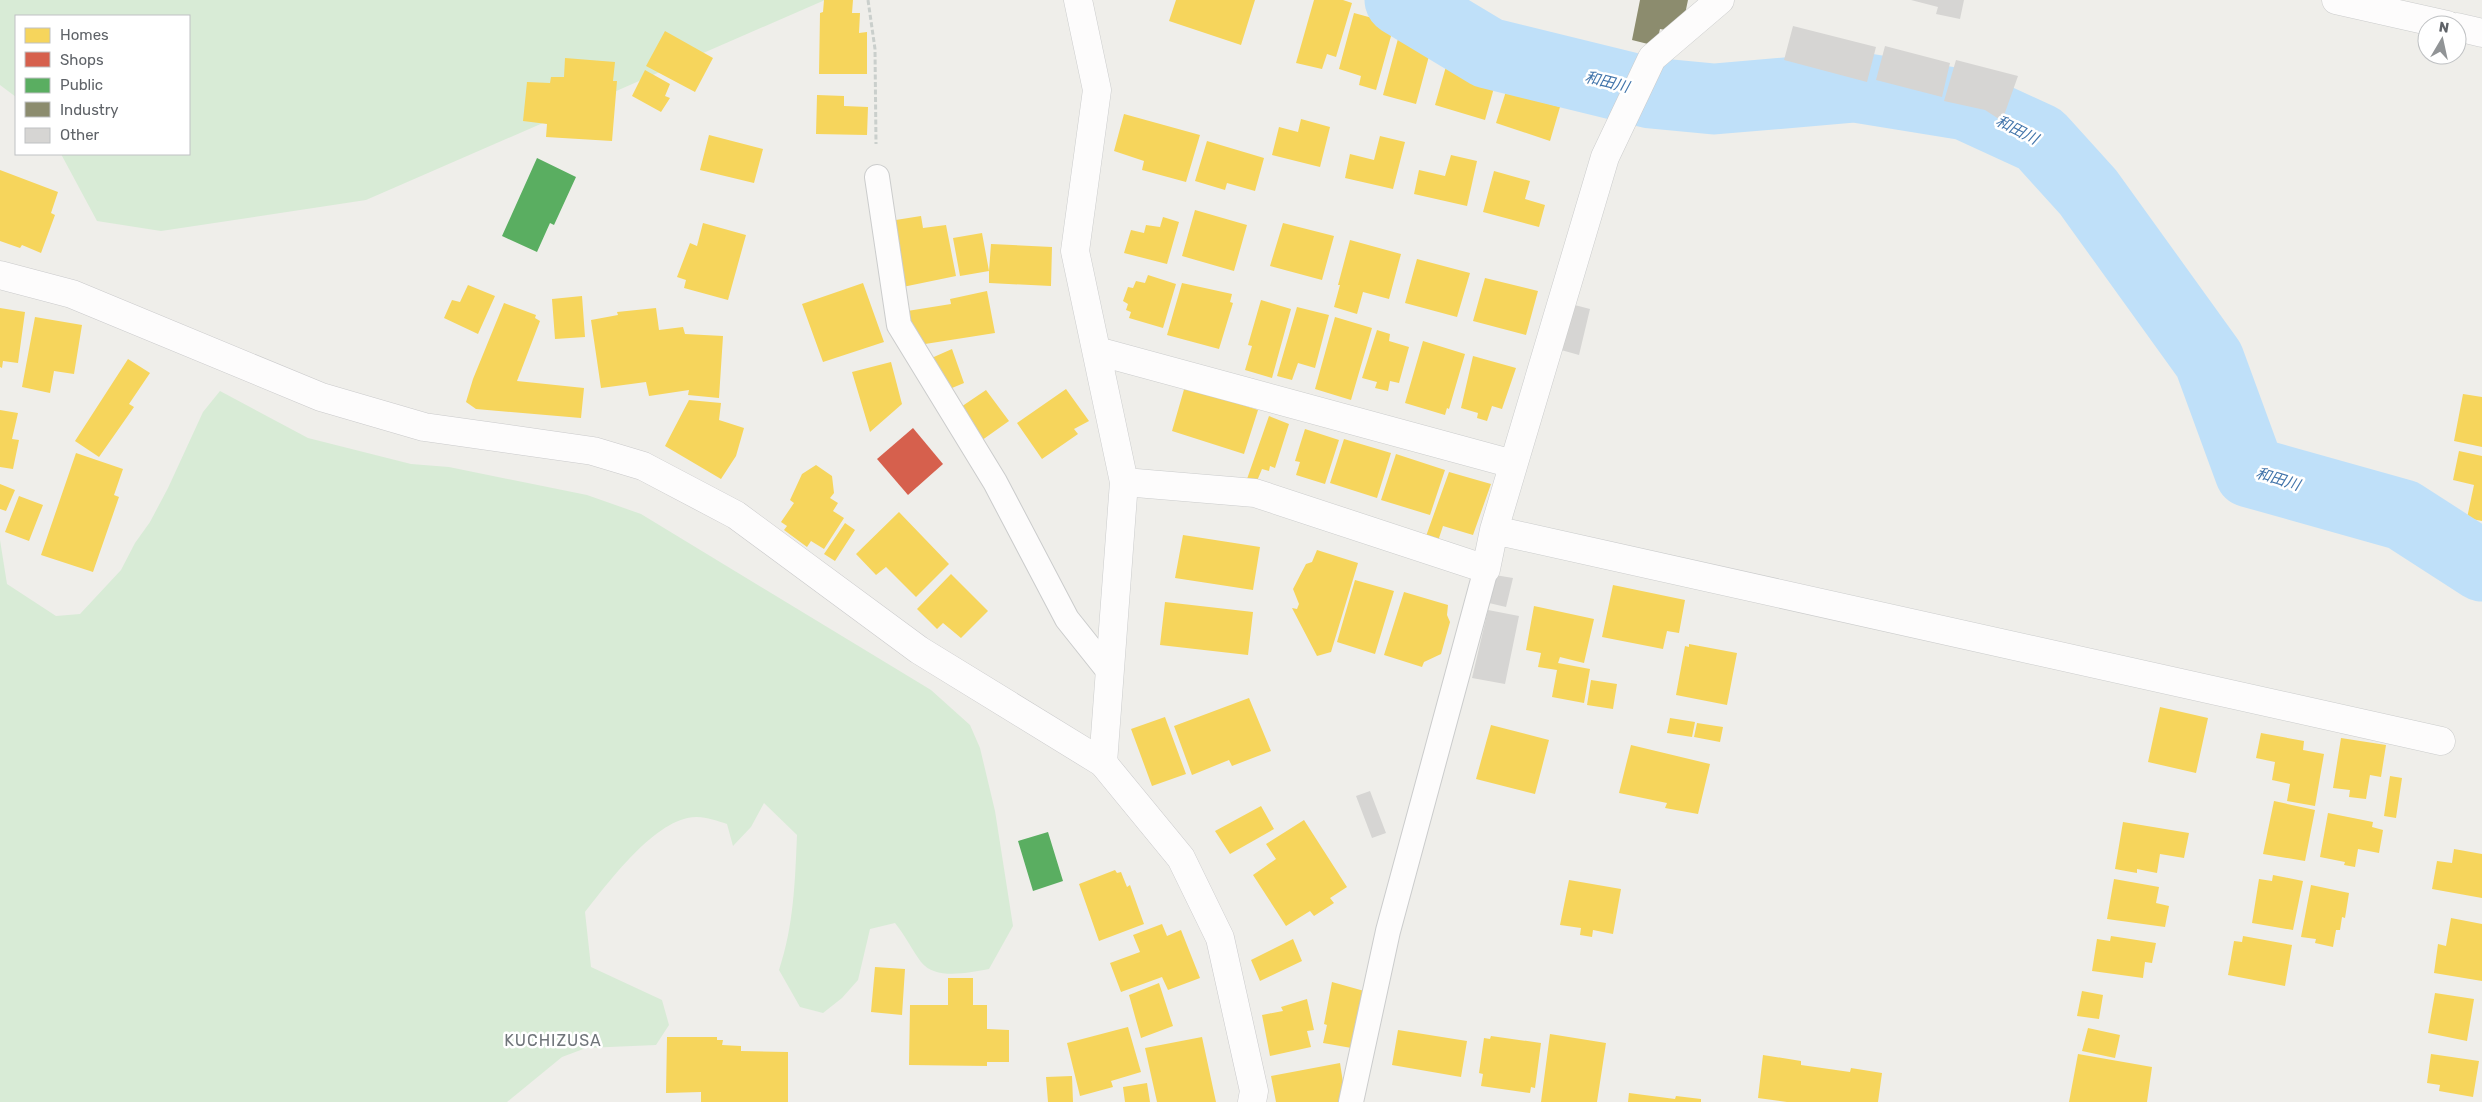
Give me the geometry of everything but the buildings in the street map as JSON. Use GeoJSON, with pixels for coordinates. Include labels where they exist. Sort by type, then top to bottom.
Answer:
{"type":"FeatureCollection","features":[{"type":"Feature","properties":{"kind":"street"},"geometry":{"type":"LineString","coordinates":[[1078,0],[1097,90],[1075,251],[1124,482],[1103,763]]}},
{"type":"Feature","properties":{"kind":"street"},"geometry":{"type":"LineString","coordinates":[[1124,482],[1254,493],[1486,568],[1494,530],[1513,464],[1605,157],[1652,58],[1720,0]]}},
{"type":"Feature","properties":{"kind":"street"},"geometry":{"type":"LineString","coordinates":[[2336,0],[2417,18]]}},
{"type":"Feature","properties":{"kind":"street"},"geometry":{"type":"LineString","coordinates":[[2467,29],[2482,33]]}},
{"type":"Feature","properties":{"kind":"street"},"geometry":{"type":"LineString","coordinates":[[0,275],[72,294],[321,397],[424,427],[593,450],[643,466],[736,516],[919,650],[1103,763],[1181,858],[1220,938],[1254,1091],[1252,1102]]}},
{"type":"Feature","properties":{"kind":"street"},"geometry":{"type":"LineString","coordinates":[[1097,351],[1513,464]]}},
{"type":"Feature","properties":{"kind":"street"},"geometry":{"type":"LineString","coordinates":[[1494,530],[2441,740]]}},
{"type":"Feature","properties":{"kind":"lane"},"geometry":{"type":"LineString","coordinates":[[877,177],[899,326],[995,482],[1066,619],[1110,672]]}},
{"type":"Feature","properties":{"kind":"lane"},"geometry":{"type":"LineString","coordinates":[[1350,1102],[1388,932],[1486,568]]}},
{"type":"Feature","properties":{"kind":"path"},"geometry":{"type":"LineString","coordinates":[[868,0],[875,49],[877,177]]}},
{"type":"Feature","properties":{"kind":"green space"},"geometry":{"type":"Polygon","coordinates":[[[0,0],[825,0],[366,200],[161,231],[97,221],[62,155],[190,155],[190,15],[15,15],[15,96],[0,85],[0,0]]]}},
{"type":"Feature","properties":{"kind":"green space"},"geometry":{"type":"Polygon","coordinates":[[[220,391],[308,438],[411,464],[449,467],[587,495],[641,514],[931,690],[970,725],[980,748],[995,811],[1013,926],[989,969],[954,974],[935,972],[921,962],[895,923],[870,929],[858,980],[842,998],[823,1013],[800,1007],[779,970],[791,920],[797,835],[764,803],[751,827],[733,846],[727,824],[712,819],[697,817],[682,820],[666,827],[635,853],[585,912],[591,967],[662,1000],[669,1025],[656,1045],[586,1048],[562,1057],[507,1102],[0,1102],[0,540],[7,584],[56,616],[80,614],[121,570],[168,488],[203,412],[220,391]]]}},
{"type":"Feature","properties":{"kind":"waterway","name":"和田川"},"geometry":{"type":"LineString","coordinates":[[1400,0],[1488,53],[1651,93],[1714,99],[1855,87],[1966,105],[2040,139],[2088,192],[2209,360],[2250,472],[2403,515],[2482,566]]}},
{"type":"Feature","properties":{"kind":"district","name":"KUCHIZUSA"},"geometry":{"type":"Point","coordinates":[553,1040]}}]}
